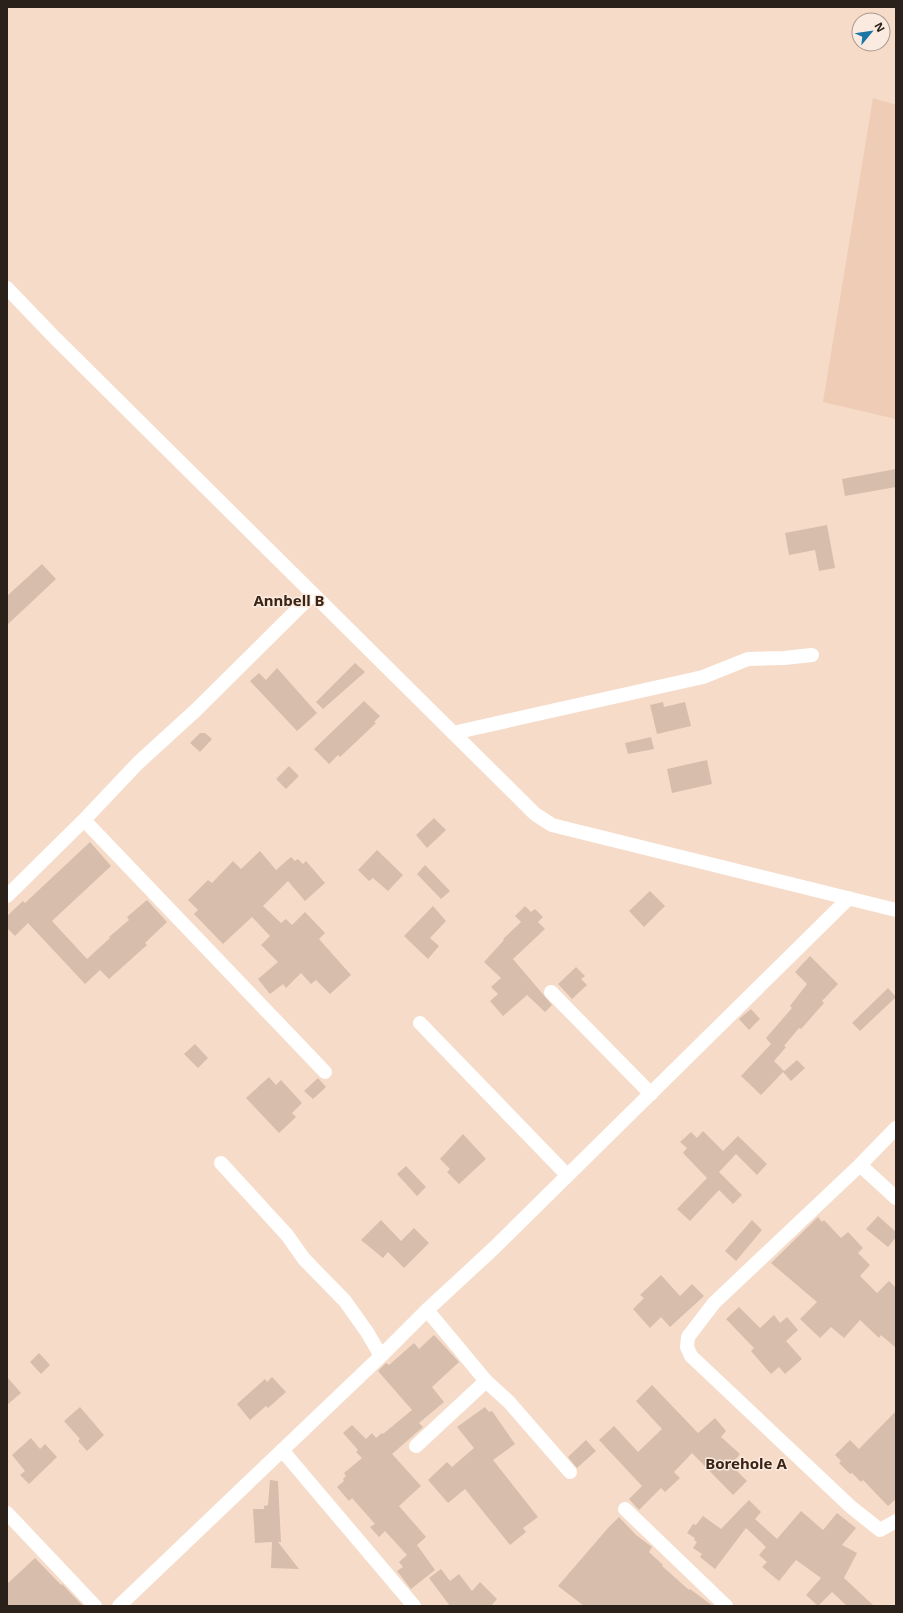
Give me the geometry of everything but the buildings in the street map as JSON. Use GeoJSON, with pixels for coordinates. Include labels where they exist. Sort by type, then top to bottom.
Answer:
{"type":"FeatureCollection","features":[{"type":"Feature","properties":{"kind":"street"},"geometry":{"type":"LineString","coordinates":[[7,288],[54,337],[535,814],[552,825],[896,910]]}},
{"type":"Feature","properties":{"kind":"street"},"geometry":{"type":"LineString","coordinates":[[7,896],[84,820],[138,763],[196,710],[314,594]]}},
{"type":"Feature","properties":{"kind":"street"},"geometry":{"type":"LineString","coordinates":[[454,733],[703,677],[748,659],[784,658],[812,655]]}},
{"type":"Feature","properties":{"kind":"street"},"geometry":{"type":"LineString","coordinates":[[84,820],[325,1072]]}},
{"type":"Feature","properties":{"kind":"street"},"geometry":{"type":"LineString","coordinates":[[119,1606],[427,1310],[494,1248],[848,898]]}},
{"type":"Feature","properties":{"kind":"street"},"geometry":{"type":"LineString","coordinates":[[551,992],[651,1094]]}},
{"type":"Feature","properties":{"kind":"street"},"geometry":{"type":"LineString","coordinates":[[420,1023],[567,1175]]}},
{"type":"Feature","properties":{"kind":"street"},"geometry":{"type":"LineString","coordinates":[[896,1128],[860,1165],[714,1303],[688,1337],[687,1347],[691,1356],[851,1507],[880,1530],[896,1521]]}},
{"type":"Feature","properties":{"kind":"street"},"geometry":{"type":"LineString","coordinates":[[221,1163],[287,1235],[304,1259],[345,1302],[368,1332],[380,1356]]}},
{"type":"Feature","properties":{"kind":"street"},"geometry":{"type":"LineString","coordinates":[[860,1165],[896,1198]]}},
{"type":"Feature","properties":{"kind":"street"},"geometry":{"type":"LineString","coordinates":[[427,1310],[486,1381],[509,1402],[570,1472]]}},
{"type":"Feature","properties":{"kind":"street"},"geometry":{"type":"LineString","coordinates":[[416,1446],[486,1381]]}},
{"type":"Feature","properties":{"kind":"street"},"geometry":{"type":"LineString","coordinates":[[282,1450],[414,1606]]}},
{"type":"Feature","properties":{"kind":"street"},"geometry":{"type":"LineString","coordinates":[[625,1509],[726,1606]]}},
{"type":"Feature","properties":{"kind":"street"},"geometry":{"type":"LineString","coordinates":[[7,1513],[95,1606]]}},
{"type":"Feature","properties":{"kind":"shaded area"},"geometry":{"type":"Polygon","coordinates":[[[873,98],[896,105],[896,419],[823,402],[873,98]]]}},
{"type":"Feature","properties":{"kind":"district","name":"Annbell B"},"geometry":{"type":"Point","coordinates":[289,601]}},
{"type":"Feature","properties":{"kind":"district","name":"Borehole A"},"geometry":{"type":"Point","coordinates":[746,1464]}}]}
